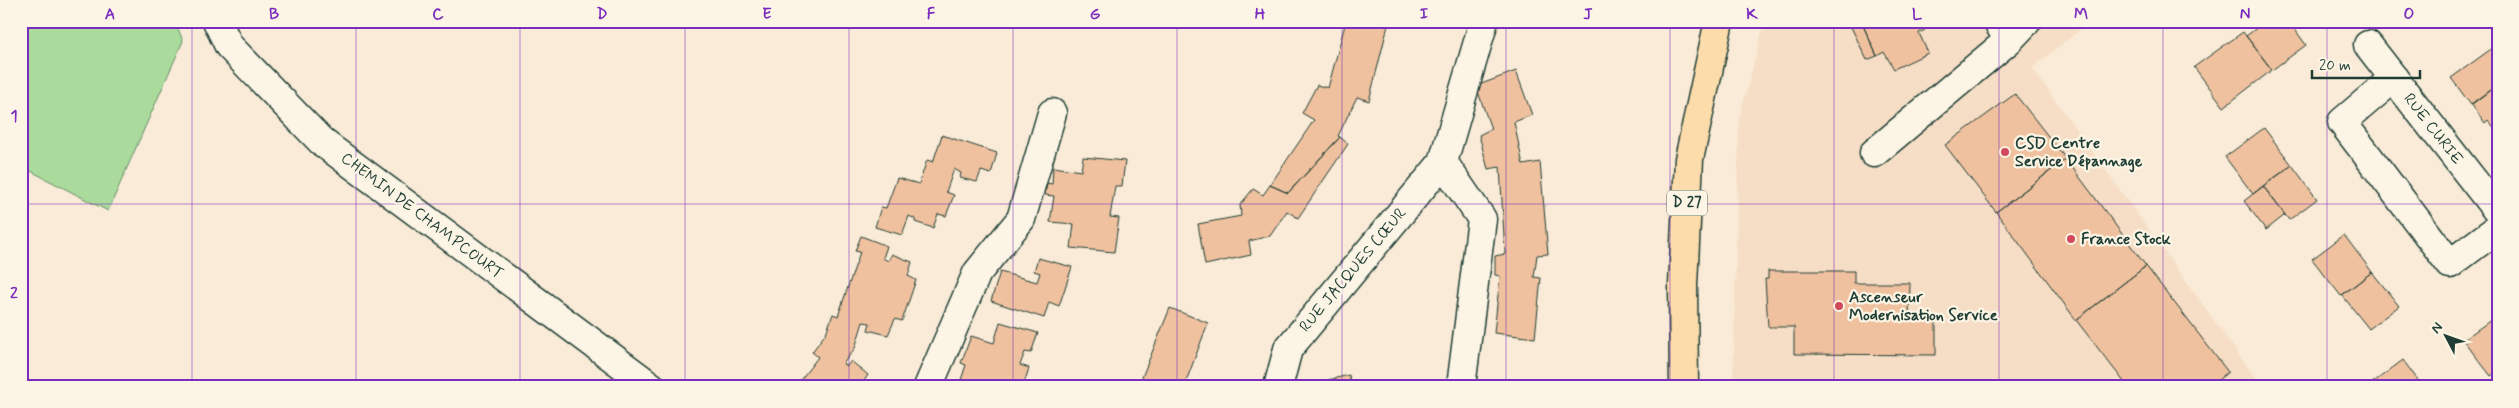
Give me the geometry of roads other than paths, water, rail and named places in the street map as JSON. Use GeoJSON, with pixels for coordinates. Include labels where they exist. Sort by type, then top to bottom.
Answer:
{"type":"FeatureCollection","features":[{"type":"Feature","properties":{"kind":"main road","name":"D 27"},"geometry":{"type":"LineString","coordinates":[[1684,387],[1683,284],[1689,159],[1718,21]]}},
{"type":"Feature","properties":{"kind":"street","name":"CHEMIN DE CHAMPCOURT"},"geometry":{"type":"LineString","coordinates":[[216,21],[229,46],[322,142],[652,387]]}},
{"type":"Feature","properties":{"kind":"street"},"geometry":{"type":"LineString","coordinates":[[1462,387],[1482,219],[1444,162],[1484,21]]}},
{"type":"Feature","properties":{"kind":"street"},"geometry":{"type":"LineString","coordinates":[[1874,153],[2011,27]]}},
{"type":"Feature","properties":{"kind":"street","name":"RUE CURIE"},"geometry":{"type":"LineString","coordinates":[[2368,45],[2498,212]]}},
{"type":"Feature","properties":{"kind":"street"},"geometry":{"type":"LineString","coordinates":[[2394,78],[2342,122],[2450,264],[2498,228]]}},
{"type":"Feature","properties":{"kind":"street"},"geometry":{"type":"LineString","coordinates":[[928,387],[977,273],[1021,219],[1052,113]]}},
{"type":"Feature","properties":{"kind":"street","name":"RUE JACQUES CŒUR"},"geometry":{"type":"LineString","coordinates":[[1278,387],[1288,349],[1444,162]]}},
{"type":"Feature","properties":{"kind":"place","name":"CSD Centre Service Dépannage"},"geometry":{"type":"Point","coordinates":[2005,152]}},
{"type":"Feature","properties":{"kind":"place","name":"France Stock"},"geometry":{"type":"Point","coordinates":[2071,239]}},
{"type":"Feature","properties":{"kind":"place","name":"Ascenseur Modernisation Service"},"geometry":{"type":"Point","coordinates":[1839,306]}}]}
